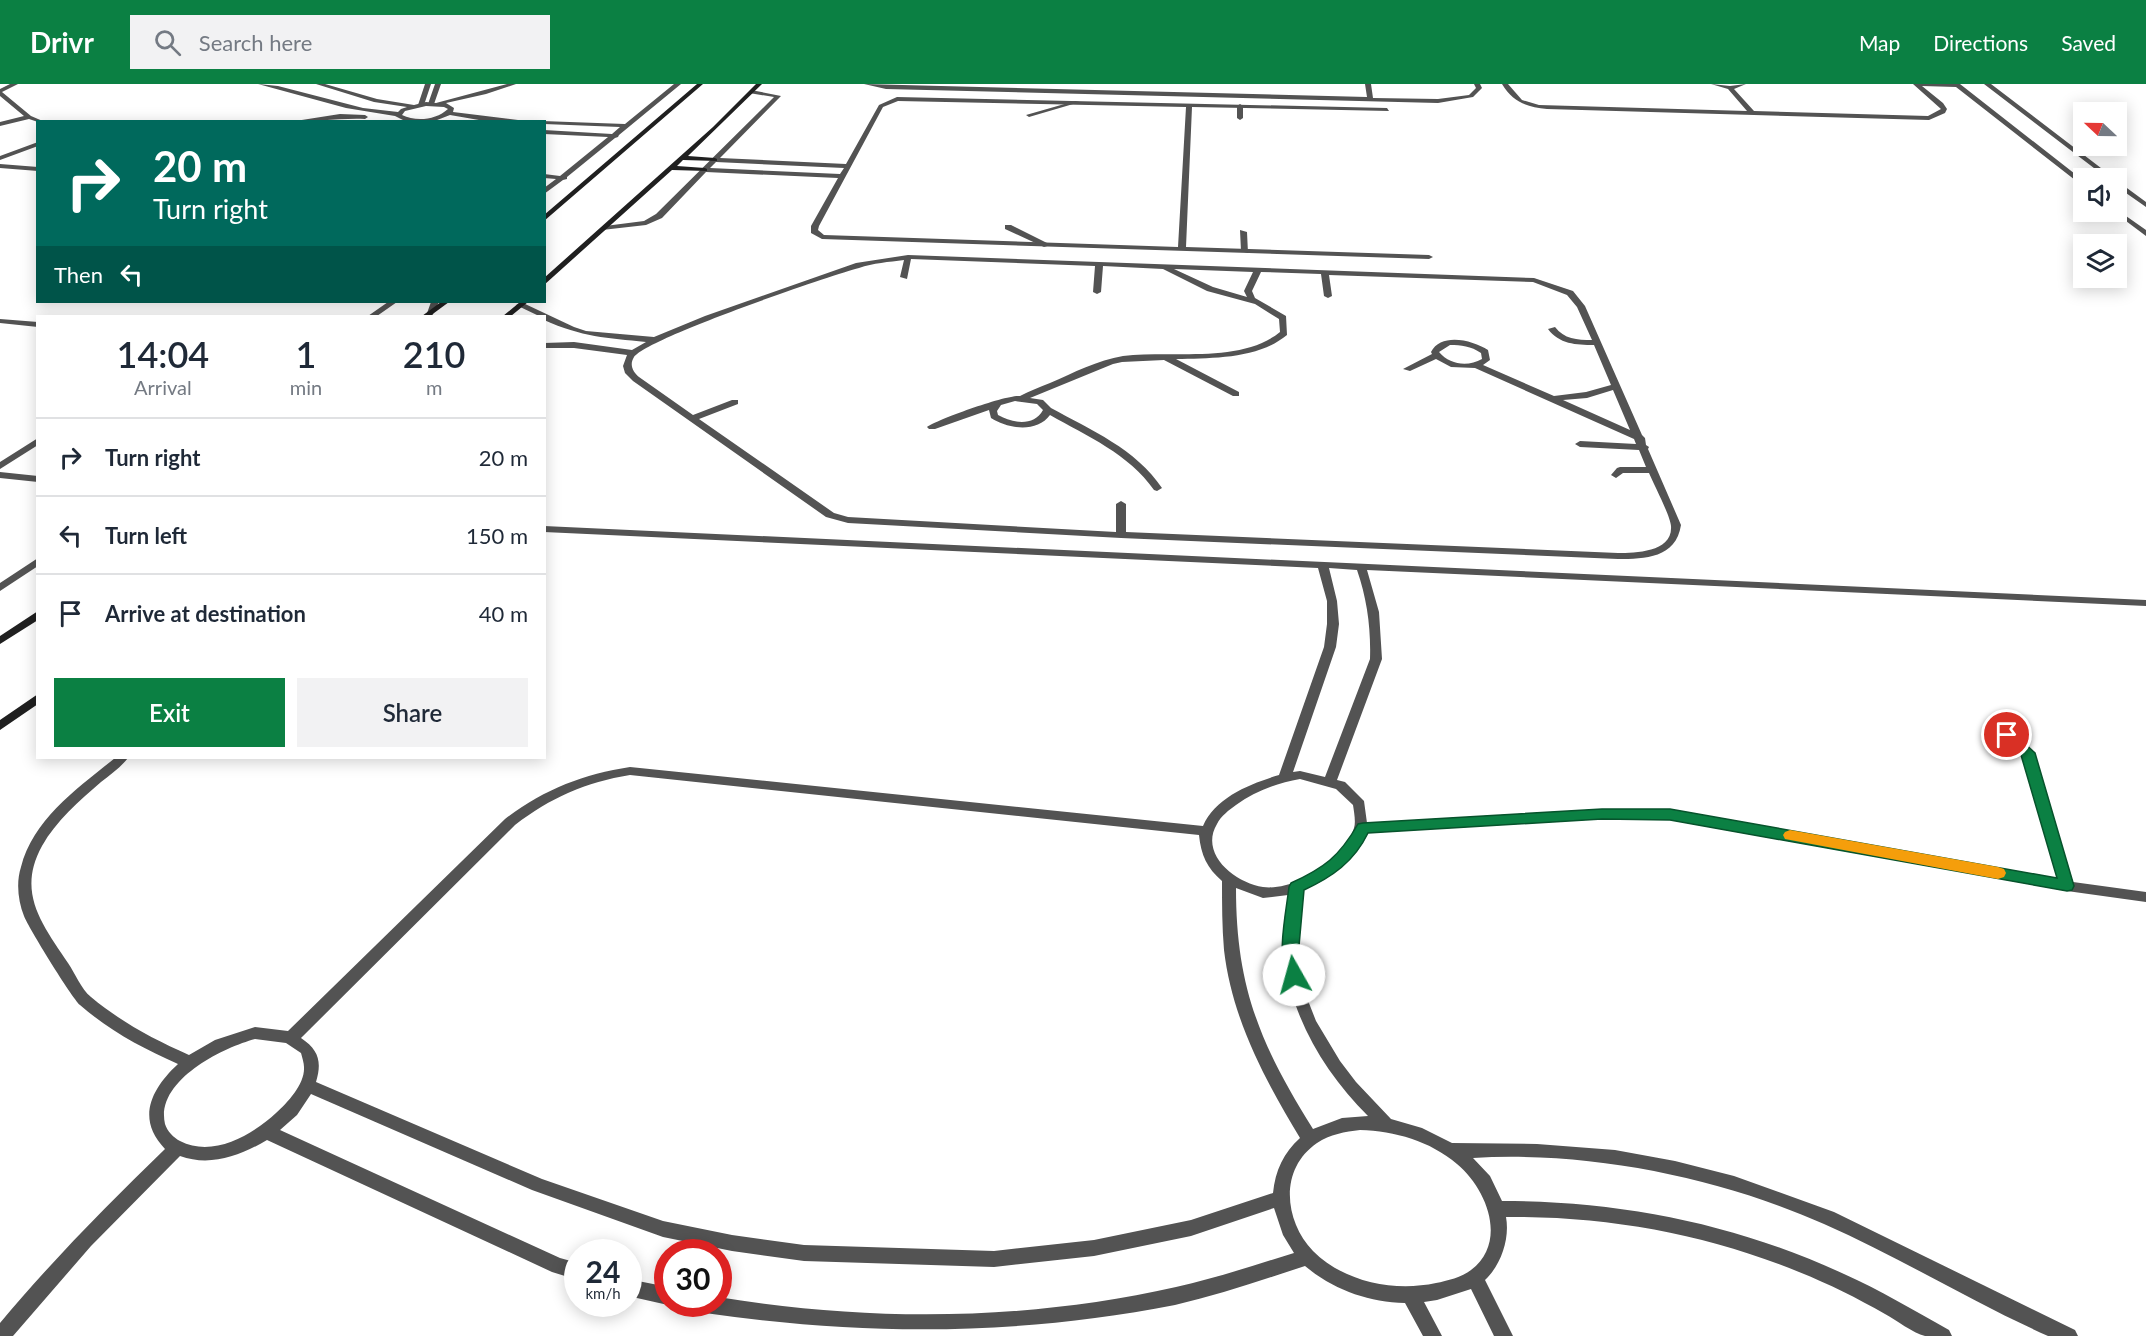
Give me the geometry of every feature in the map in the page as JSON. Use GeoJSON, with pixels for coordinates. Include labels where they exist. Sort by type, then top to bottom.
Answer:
{"type":"FeatureCollection","features":[{"type":"Feature","properties":{"kind":"street"},"geometry":{"type":"LineString","coordinates":[[15,84],[0,92],[29,117],[37,120]]}},
{"type":"Feature","properties":{"kind":"street"},"geometry":{"type":"LineString","coordinates":[[261,84],[309,94],[356,109],[398,114],[413,106]]}},
{"type":"Feature","properties":{"kind":"street"},"geometry":{"type":"LineString","coordinates":[[319,84],[376,101],[413,106],[484,93],[513,84]]}},
{"type":"Feature","properties":{"kind":"street"},"geometry":{"type":"LineString","coordinates":[[421,105],[428,84]]}},
{"type":"Feature","properties":{"kind":"street"},"geometry":{"type":"LineString","coordinates":[[433,104],[438,84]]}},
{"type":"Feature","properties":{"kind":"street"},"geometry":{"type":"LineString","coordinates":[[546,191],[565,178],[678,84]]}},
{"type":"Feature","properties":{"kind":"street"},"geometry":{"type":"LineString","coordinates":[[546,217],[700,84]]}},
{"type":"Feature","properties":{"kind":"street"},"geometry":{"type":"LineString","coordinates":[[546,281],[682,158],[759,84]]}},
{"type":"Feature","properties":{"kind":"street"},"geometry":{"type":"LineString","coordinates":[[867,84],[886,87],[1370,100],[1451,100],[1477,92],[1479,88],[1477,84]]}},
{"type":"Feature","properties":{"kind":"street"},"geometry":{"type":"LineString","coordinates":[[1176,84],[1176,96]]}},
{"type":"Feature","properties":{"kind":"street"},"geometry":{"type":"LineString","coordinates":[[1368,84],[1370,100]]}},
{"type":"Feature","properties":{"kind":"street"},"geometry":{"type":"LineString","coordinates":[[1505,84],[1512,97],[1542,107],[1929,118],[1943,112],[1941,104],[1916,84]]}},
{"type":"Feature","properties":{"kind":"street"},"geometry":{"type":"LineString","coordinates":[[1714,84],[1730,88],[1743,84]]}},
{"type":"Feature","properties":{"kind":"street"},"geometry":{"type":"LineString","coordinates":[[1916,84],[1957,85],[2073,176]]}},
{"type":"Feature","properties":{"kind":"street"},"geometry":{"type":"LineString","coordinates":[[1987,84],[2098,168]]}},
{"type":"Feature","properties":{"kind":"street"},"geometry":{"type":"LineString","coordinates":[[1730,88],[1752,113]]}},
{"type":"Feature","properties":{"kind":"street"},"geometry":{"type":"LineString","coordinates":[[605,228],[646,223],[659,216],[778,96],[751,92]]}},
{"type":"Feature","properties":{"kind":"street"},"geometry":{"type":"LineString","coordinates":[[428,120],[442,117],[484,93]]}},
{"type":"Feature","properties":{"kind":"street"},"geometry":{"type":"LineString","coordinates":[[1387,110],[905,98],[889,101],[880,106],[814,226],[814,231],[822,237],[1429,257]]}},
{"type":"Feature","properties":{"kind":"street"},"geometry":{"type":"LineString","coordinates":[[1029,115],[1077,102]]}},
{"type":"Feature","properties":{"kind":"street"},"geometry":{"type":"LineString","coordinates":[[433,104],[445,105],[451,111],[478,118],[504,120]]}},
{"type":"Feature","properties":{"kind":"street"},"geometry":{"type":"LineString","coordinates":[[1182,249],[1189,105]]}},
{"type":"Feature","properties":{"kind":"street"},"geometry":{"type":"LineString","coordinates":[[1240,106],[1240,118]]}},
{"type":"Feature","properties":{"kind":"street"},"geometry":{"type":"LineString","coordinates":[[398,114],[403,119],[414,120]]}},
{"type":"Feature","properties":{"kind":"street"},"geometry":{"type":"LineString","coordinates":[[312,120],[351,116],[376,120]]}},
{"type":"Feature","properties":{"kind":"street"},"geometry":{"type":"LineString","coordinates":[[0,124],[29,117]]}},
{"type":"Feature","properties":{"kind":"street"},"geometry":{"type":"LineString","coordinates":[[546,122],[628,126]]}},
{"type":"Feature","properties":{"kind":"street"},"geometry":{"type":"LineString","coordinates":[[593,135],[605,125]]}},
{"type":"Feature","properties":{"kind":"street"},"geometry":{"type":"LineString","coordinates":[[546,132],[616,136]]}},
{"type":"Feature","properties":{"kind":"street"},"geometry":{"type":"LineString","coordinates":[[546,138],[607,143]]}},
{"type":"Feature","properties":{"kind":"street"},"geometry":{"type":"LineString","coordinates":[[0,158],[36,145]]}},
{"type":"Feature","properties":{"kind":"street"},"geometry":{"type":"LineString","coordinates":[[682,158],[848,166]]}},
{"type":"Feature","properties":{"kind":"street"},"geometry":{"type":"LineString","coordinates":[[0,166],[36,169]]}},
{"type":"Feature","properties":{"kind":"street"},"geometry":{"type":"LineString","coordinates":[[671,168],[842,176]]}},
{"type":"Feature","properties":{"kind":"street"},"geometry":{"type":"LineString","coordinates":[[546,176],[565,178]]}},
{"type":"Feature","properties":{"kind":"street"},"geometry":{"type":"LineString","coordinates":[[2127,190],[2146,205]]}},
{"type":"Feature","properties":{"kind":"street"},"geometry":{"type":"LineString","coordinates":[[2127,219],[2146,234]]}},
{"type":"Feature","properties":{"kind":"street"},"geometry":{"type":"LineString","coordinates":[[1008,227],[1047,245]]}},
{"type":"Feature","properties":{"kind":"street"},"geometry":{"type":"LineString","coordinates":[[1243,232],[1245,251]]}},
{"type":"Feature","properties":{"kind":"street"},"geometry":{"type":"LineString","coordinates":[[904,277],[908,257]]}},
{"type":"Feature","properties":{"kind":"street"},"geometry":{"type":"LineString","coordinates":[[908,257],[1520,279],[1560,288],[1577,299],[1642,443],[1676,525],[1676,534],[1663,549],[1635,556],[860,522],[830,514],[630,374],[627,364],[633,353],[655,340],[708,318],[859,265],[908,257]]}},
{"type":"Feature","properties":{"kind":"street"},"geometry":{"type":"LineString","coordinates":[[1097,292],[1099,264]]}},
{"type":"Feature","properties":{"kind":"street"},"geometry":{"type":"LineString","coordinates":[[932,427],[998,403],[1024,397],[1115,361],[1140,357],[1244,353],[1277,340],[1284,332],[1286,323],[1273,310],[1257,302],[1210,289],[1161,266]]}},
{"type":"Feature","properties":{"kind":"street"},"geometry":{"type":"LineString","coordinates":[[1257,302],[1248,291],[1258,270]]}},
{"type":"Feature","properties":{"kind":"street"},"geometry":{"type":"LineString","coordinates":[[1325,272],[1328,296]]}},
{"type":"Feature","properties":{"kind":"street"},"geometry":{"type":"LineString","coordinates":[[374,315],[392,303]]}},
{"type":"Feature","properties":{"kind":"street"},"geometry":{"type":"LineString","coordinates":[[429,315],[444,303]]}},
{"type":"Feature","properties":{"kind":"street"},"geometry":{"type":"LineString","coordinates":[[508,315],[522,303],[542,315]]}},
{"type":"Feature","properties":{"kind":"street"},"geometry":{"type":"LineString","coordinates":[[546,317],[586,333],[655,340]]}},
{"type":"Feature","properties":{"kind":"street"},"geometry":{"type":"LineString","coordinates":[[0,321],[36,325]]}},
{"type":"Feature","properties":{"kind":"street"},"geometry":{"type":"LineString","coordinates":[[1552,329],[1555,335],[1563,339],[1598,344]]}},
{"type":"Feature","properties":{"kind":"street"},"geometry":{"type":"LineString","coordinates":[[1476,365],[1486,360],[1487,356],[1480,348],[1465,343],[1441,345],[1437,348],[1437,356],[1441,360],[1457,365],[1476,365],[1642,443]]}},
{"type":"Feature","properties":{"kind":"street"},"geometry":{"type":"LineString","coordinates":[[546,346],[574,345],[633,353]]}},
{"type":"Feature","properties":{"kind":"street"},"geometry":{"type":"LineString","coordinates":[[1163,356],[1236,394]]}},
{"type":"Feature","properties":{"kind":"street"},"geometry":{"type":"LineString","coordinates":[[1407,369],[1437,356]]}},
{"type":"Feature","properties":{"kind":"street"},"geometry":{"type":"LineString","coordinates":[[1548,399],[1587,395],[1617,386]]}},
{"type":"Feature","properties":{"kind":"street"},"geometry":{"type":"LineString","coordinates":[[1024,397],[1041,402],[1047,410],[1143,467],[1157,488]]}},
{"type":"Feature","properties":{"kind":"street"},"geometry":{"type":"LineString","coordinates":[[692,418],[735,402]]}},
{"type":"Feature","properties":{"kind":"street"},"geometry":{"type":"LineString","coordinates":[[998,403],[994,407],[994,416],[1006,423],[1034,422],[1041,419],[1047,410]]}},
{"type":"Feature","properties":{"kind":"street"},"geometry":{"type":"LineString","coordinates":[[0,466],[36,442]]}},
{"type":"Feature","properties":{"kind":"street"},"geometry":{"type":"LineString","coordinates":[[1580,444],[1642,443]]}},
{"type":"Feature","properties":{"kind":"street"},"geometry":{"type":"LineString","coordinates":[[24,450],[36,453]]}},
{"type":"Feature","properties":{"kind":"street"},"geometry":{"type":"LineString","coordinates":[[1616,475],[1620,470],[1653,470]]}},
{"type":"Feature","properties":{"kind":"street"},"geometry":{"type":"LineString","coordinates":[[0,476],[36,479]]}},
{"type":"Feature","properties":{"kind":"street"},"geometry":{"type":"LineString","coordinates":[[1120,535],[1121,504]]}},
{"type":"Feature","properties":{"kind":"street"},"geometry":{"type":"LineString","coordinates":[[546,530],[2146,603]]}},
{"type":"Feature","properties":{"kind":"street"},"geometry":{"type":"LineString","coordinates":[[0,588],[36,562]]}},
{"type":"Feature","properties":{"kind":"street"},"geometry":{"type":"LineString","coordinates":[[1285,777],[1330,647],[1333,624],[1332,601],[1323,566]]}},
{"type":"Feature","properties":{"kind":"street"},"geometry":{"type":"LineString","coordinates":[[1330,781],[1376,659],[1377,624],[1374,604],[1361,567]]}},
{"type":"Feature","properties":{"kind":"street"},"geometry":{"type":"LineString","coordinates":[[0,641],[36,615]]}},
{"type":"Feature","properties":{"kind":"street"},"geometry":{"type":"LineString","coordinates":[[0,726],[36,699]]}},
{"type":"Feature","properties":{"kind":"street"},"geometry":{"type":"LineString","coordinates":[[2007,735],[2028,753],[2067,886]]}},
{"type":"Feature","properties":{"kind":"street"},"geometry":{"type":"LineString","coordinates":[[121,759],[57,816],[43,834],[26,869],[23,886],[25,902],[31,917],[83,999],[124,1030],[150,1046],[190,1062]]}},
{"type":"Feature","properties":{"kind":"street"},"geometry":{"type":"LineString","coordinates":[[292,1037],[510,822],[551,793],[603,776],[630,771],[1207,831]]}},
{"type":"Feature","properties":{"kind":"street"},"geometry":{"type":"LineString","coordinates":[[1308,776],[1330,781],[1344,788],[1356,799],[1363,811],[1363,828],[1356,843],[1342,860],[1324,874],[1296,887],[1270,893],[1255,892],[1241,887],[1229,880],[1216,867],[1205,843],[1207,831],[1215,817],[1242,794],[1285,777],[1308,776]]}},
{"type":"Feature","properties":{"kind":"street"},"geometry":{"type":"LineString","coordinates":[[1363,828],[1602,814],[1670,815],[2067,886],[2146,897]]}},
{"type":"Feature","properties":{"kind":"street"},"geometry":{"type":"LineString","coordinates":[[1229,880],[1227,918],[1231,958],[1241,1001],[1256,1045],[1279,1091],[1309,1137]]}},
{"type":"Feature","properties":{"kind":"street"},"geometry":{"type":"LineString","coordinates":[[1296,887],[1291,946],[1294,975],[1302,1005],[1315,1036],[1334,1067],[1357,1097],[1386,1124]]}},
{"type":"Feature","properties":{"kind":"street"},"geometry":{"type":"LineString","coordinates":[[255,1033],[275,1033],[292,1037],[303,1046],[310,1057],[311,1071],[308,1086],[285,1118],[267,1132],[243,1146],[219,1153],[195,1154],[176,1149],[162,1138],[156,1121],[160,1101],[171,1081],[190,1062],[210,1048],[232,1038],[255,1033]]}},
{"type":"Feature","properties":{"kind":"street"},"geometry":{"type":"LineString","coordinates":[[308,1086],[538,1185],[663,1229],[732,1243],[804,1253],[994,1258],[1094,1248],[1191,1228],[1281,1198]]}},
{"type":"Feature","properties":{"kind":"street"},"geometry":{"type":"LineString","coordinates":[[1358,1123],[1386,1124],[1431,1138],[1466,1160],[1486,1183],[1498,1209],[1500,1237],[1491,1262],[1475,1278],[1443,1291],[1412,1296],[1382,1293],[1352,1285],[1325,1272],[1307,1257],[1293,1238],[1284,1218],[1281,1198],[1284,1175],[1293,1154],[1309,1137],[1333,1128],[1358,1123]]}},
{"type":"Feature","properties":{"kind":"street"},"geometry":{"type":"LineString","coordinates":[[267,1132],[564,1268]]}},
{"type":"Feature","properties":{"kind":"street"},"geometry":{"type":"LineString","coordinates":[[0,1336],[65,1261],[176,1149]]}},
{"type":"Feature","properties":{"kind":"street"},"geometry":{"type":"LineString","coordinates":[[1451,1150],[1557,1152],[1615,1158],[1675,1169],[1731,1183],[1850,1226],[1988,1298],[2069,1336]]}},
{"type":"Feature","properties":{"kind":"street"},"geometry":{"type":"LineString","coordinates":[[1498,1209],[1569,1210],[1623,1216],[1678,1226],[1732,1241],[1839,1280],[1943,1336]]}},
{"type":"Feature","properties":{"kind":"street"},"geometry":{"type":"LineString","coordinates":[[732,1308],[804,1318],[878,1324],[956,1324],[1034,1319],[1176,1296],[1243,1278],[1307,1257]]}},
{"type":"Feature","properties":{"kind":"street"},"geometry":{"type":"LineString","coordinates":[[1475,1278],[1504,1336]]}},
{"type":"Feature","properties":{"kind":"street"},"geometry":{"type":"LineString","coordinates":[[1412,1296],[1433,1336]]}},
{"type":"Feature","properties":{"kind":"slow traffic"},"geometry":{"type":"LineString","coordinates":[[1790,835],[1998,873]]}},
{"type":"Feature","properties":{"kind":"route"},"geometry":{"type":"LineString","coordinates":[[1294,975],[1291,946],[1296,887],[1324,874],[1342,860],[1356,843],[1363,828],[1623,813],[1670,815],[2067,886],[2028,753],[2024,747],[2007,735]]}}]}
